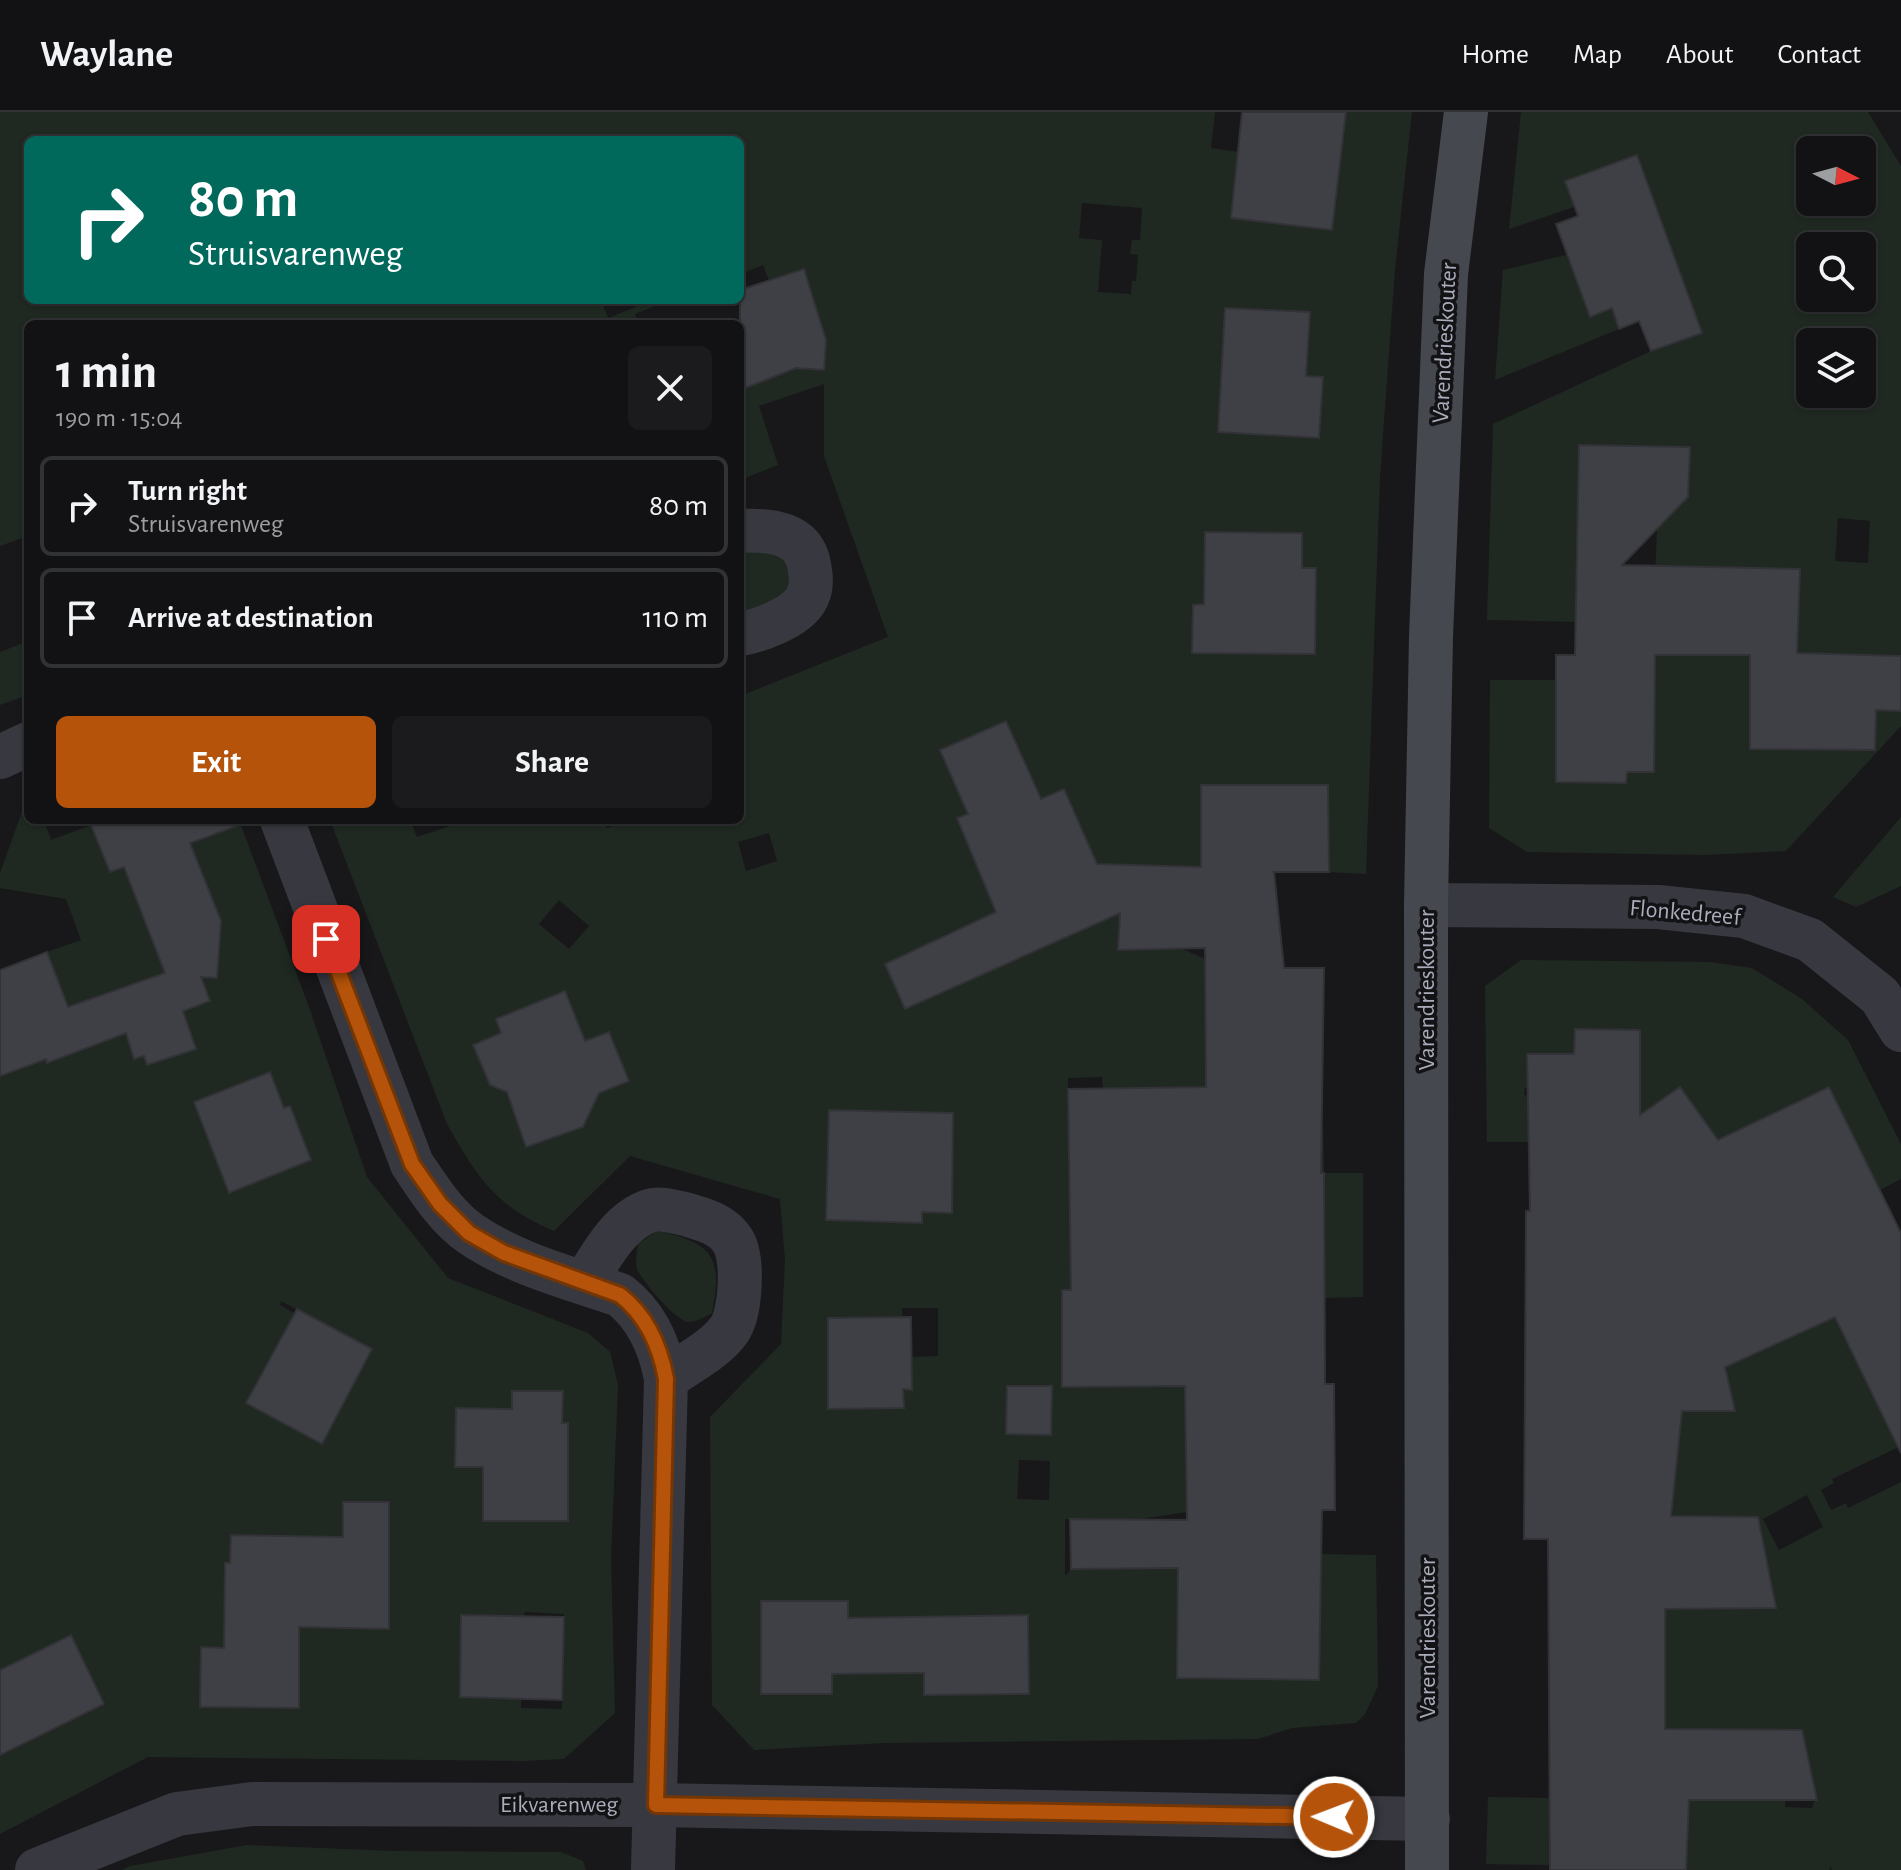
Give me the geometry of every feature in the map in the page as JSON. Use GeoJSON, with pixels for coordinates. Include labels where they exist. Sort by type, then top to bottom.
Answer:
{"type":"FeatureCollection","features":[{"type":"Feature","properties":{"kind":"street","name":"Varendrieskouter"},"geometry":{"type":"LineString","coordinates":[[1427,1870],[1426,905],[1431,636],[1446,274],[1466,112]]}},
{"type":"Feature","properties":{"kind":"street"},"geometry":{"type":"LineString","coordinates":[[744,531],[759,529],[781,534],[799,543],[809,560],[811,576],[811,590],[804,603],[792,614],[744,632]]}},
{"type":"Feature","properties":{"kind":"street"},"geometry":{"type":"LineString","coordinates":[[0,757],[24,746]]}},
{"type":"Feature","properties":{"kind":"street"},"geometry":{"type":"LineString","coordinates":[[284,824],[412,1164],[440,1204],[469,1233],[504,1253],[620,1295],[635,1307],[661,1353],[666,1379],[653,1870]]}},
{"type":"Feature","properties":{"kind":"street","name":"Flonkedreef"},"geometry":{"type":"LineString","coordinates":[[1426,905],[1658,907],[1744,916],[1810,940],[1880,996],[1901,1030]]}},
{"type":"Feature","properties":{"kind":"street"},"geometry":{"type":"LineString","coordinates":[[584,1283],[630,1221],[652,1209],[702,1218],[722,1229],[734,1242],[739,1269],[738,1312],[729,1331],[666,1379]]}},
{"type":"Feature","properties":{"kind":"street","name":"Eikvarenweg"},"geometry":{"type":"LineString","coordinates":[[37,1870],[177,1814],[252,1804],[656,1805],[1428,1819]]}},
{"type":"Feature","properties":{"kind":"shaded area"},"geometry":{"type":"Polygon","coordinates":[[[0,112],[1215,112],[1211,148],[1246,153],[1241,200],[1233,200],[1231,218],[1332,230],[1346,112],[1412,112],[1395,269],[1380,477],[1366,874],[1329,872],[1327,785],[1201,785],[1201,873],[1183,866],[1121,866],[1118,949],[1182,949],[1206,959],[1207,1125],[1323,1126],[1324,1173],[1363,1173],[1363,1297],[1325,1298],[1323,1173],[1223,1298],[1062,1291],[1063,1341],[1213,1385],[1186,1451],[1187,1512],[1141,1519],[1065,1519],[1065,1576],[1071,1569],[1140,1568],[1141,1551],[1376,1555],[1378,1686],[1365,1714],[1356,1723],[1292,1728],[1258,1739],[885,1743],[754,1750],[712,1705],[710,1417],[781,1344],[785,1259],[780,1199],[630,1156],[554,1231],[517,1211],[490,1188],[478,1175],[447,1124],[332,824],[412,824],[417,837],[456,824],[605,824],[607,828],[618,824],[744,824],[744,694],[888,637],[824,456],[824,384],[759,406],[778,465],[744,478],[744,385],[788,331],[763,265],[744,272],[744,136],[24,136],[24,304],[603,304],[608,318],[636,307],[635,304],[661,304],[635,314],[637,320],[24,320],[24,537],[0,546],[0,112]],[[1082,203],[1079,238],[1102,240],[1098,292],[1131,294],[1132,281],[1136,281],[1138,255],[1130,254],[1132,240],[1140,240],[1142,208],[1082,203]],[[1225,308],[1218,432],[1319,438],[1323,377],[1306,376],[1309,312],[1225,308]],[[1205,532],[1204,604],[1193,605],[1192,653],[1314,654],[1316,568],[1302,568],[1302,533],[1205,532]],[[1006,721],[941,751],[979,809],[958,818],[993,904],[1015,913],[973,923],[943,935],[947,944],[905,1009],[1081,931],[1041,799],[1006,721]],[[769,833],[738,842],[746,871],[777,861],[769,833]],[[559,900],[539,924],[569,949],[589,926],[559,900]],[[573,1010],[547,1020],[496,1019],[501,1033],[473,1045],[490,1085],[507,1092],[527,1147],[583,1127],[599,1093],[629,1081],[609,1032],[585,1041],[573,1010]],[[1102,1077],[1068,1078],[1068,1121],[1152,1120],[1151,1088],[1103,1088],[1102,1077]],[[829,1111],[826,1220],[921,1223],[922,1212],[952,1212],[953,1113],[829,1111]],[[1141,1129],[1068,1130],[1068,1176],[1072,1177],[1141,1129]],[[902,1308],[902,1317],[828,1318],[828,1409],[904,1408],[903,1389],[912,1389],[911,1357],[938,1356],[938,1308],[902,1308]],[[1019,1460],[1017,1499],[1049,1500],[1050,1461],[1019,1460]],[[761,1601],[832,1694],[832,1674],[848,1674],[848,1601],[761,1601]],[[1028,1615],[923,1617],[924,1694],[1029,1694],[1028,1615]]]}},
{"type":"Feature","properties":{"kind":"shaded area"},"geometry":{"type":"Polygon","coordinates":[[[1521,112],[1868,112],[1901,166],[1901,656],[1868,655],[1867,674],[1797,672],[1797,645],[1757,644],[1750,672],[1750,748],[1875,750],[1876,710],[1901,711],[1901,726],[1786,851],[1705,855],[1527,852],[1489,828],[1490,680],[1556,680],[1556,782],[1626,783],[1627,772],[1653,772],[1629,623],[1487,620],[1493,424],[1651,351],[1702,332],[1637,155],[1565,181],[1574,207],[1509,229],[1521,112]],[[1680,449],[1577,575],[1655,576],[1658,506],[1681,505],[1688,498],[1690,458],[1680,449]],[[1838,518],[1835,561],[1868,563],[1870,521],[1838,518]]]}},
{"type":"Feature","properties":{"kind":"shaded area"},"geometry":{"type":"Polygon","coordinates":[[[1566,255],[1590,316],[1612,308],[1619,329],[1495,380],[1503,270],[1566,255]]]}},
{"type":"Feature","properties":{"kind":"shaded area"},"geometry":{"type":"Polygon","coordinates":[[[744,550],[786,552],[793,593],[744,615],[744,550]]]}},
{"type":"Feature","properties":{"kind":"shaded area"},"geometry":{"type":"Polygon","coordinates":[[[24,643],[24,696],[0,705],[0,652],[24,643]]]}},
{"type":"Feature","properties":{"kind":"shaded area"},"geometry":{"type":"Polygon","coordinates":[[[24,806],[24,824],[45,824],[51,840],[91,825],[124,867],[146,924],[179,911],[174,975],[217,978],[182,824],[240,824],[309,1007],[367,1177],[448,1278],[588,1333],[610,1352],[618,1385],[611,1559],[615,1713],[564,1759],[148,1757],[0,1834],[0,1748],[71,1635],[0,1670],[0,1076],[46,1059],[47,1062],[47,952],[81,940],[66,899],[0,888],[0,873],[24,806]],[[127,1036],[134,1059],[144,1056],[147,1064],[170,1057],[127,1036]],[[270,1072],[194,1102],[229,1192],[311,1160],[290,1106],[284,1108],[270,1072]],[[281,1301],[280,1305],[294,1313],[246,1403],[321,1444],[372,1349],[281,1301]],[[512,1391],[511,1424],[486,1424],[486,1408],[456,1408],[455,1467],[483,1467],[483,1521],[568,1521],[568,1423],[562,1423],[562,1391],[512,1391]],[[344,1502],[343,1541],[389,1541],[389,1502],[344,1502]],[[230,1563],[224,1648],[201,1647],[200,1707],[299,1708],[300,1564],[230,1563]],[[525,1612],[524,1616],[462,1615],[460,1697],[521,1699],[521,1708],[562,1709],[564,1614],[525,1612]]]}},
{"type":"Feature","properties":{"kind":"shaded area"},"geometry":{"type":"Polygon","coordinates":[[[1901,817],[1901,886],[1856,907],[1833,897],[1901,817]]]}},
{"type":"Feature","properties":{"kind":"shaded area"},"geometry":{"type":"Polygon","coordinates":[[[1521,960],[1710,962],[1752,968],[1802,999],[1848,1040],[1901,1144],[1901,1179],[1880,1190],[1829,1087],[1763,1118],[1711,1151],[1711,1129],[1680,1088],[1640,1133],[1640,1030],[1575,1029],[1574,1054],[1528,1054],[1528,1087],[1524,1095],[1528,1096],[1531,1142],[1487,1142],[1485,986],[1521,960]]]}},
{"type":"Feature","properties":{"kind":"shaded area"},"geometry":{"type":"Polygon","coordinates":[[[657,1231],[690,1240],[709,1255],[716,1278],[712,1313],[695,1321],[683,1320],[660,1300],[640,1275],[636,1262],[638,1244],[657,1231]]]}},
{"type":"Feature","properties":{"kind":"shaded area"},"geometry":{"type":"Polygon","coordinates":[[[1846,1300],[1901,1446],[1832,1479],[1834,1483],[1821,1490],[1831,1510],[1846,1503],[1848,1508],[1901,1482],[1901,1870],[1832,1870],[1831,1866],[1829,1870],[1686,1870],[1689,1801],[1785,1800],[1785,1807],[1812,1808],[1816,1796],[1802,1730],[1665,1730],[1665,1610],[1776,1608],[1757,1518],[1655,1529],[1676,1473],[1655,1411],[1735,1411],[1727,1374],[1727,1353],[1737,1362],[1846,1300]],[[1807,1495],[1763,1519],[1779,1550],[1823,1527],[1807,1495]]]}},
{"type":"Feature","properties":{"kind":"shaded area"},"geometry":{"type":"Polygon","coordinates":[[[1488,1797],[1550,1798],[1550,1865],[1486,1864],[1488,1797]]]}},
{"type":"Feature","properties":{"kind":"shaded area"},"geometry":{"type":"Polygon","coordinates":[[[247,1845],[393,1851],[561,1852],[583,1861],[586,1870],[122,1870],[247,1845]]]}},
{"type":"Feature","properties":{"kind":"building"},"geometry":{"type":"Polygon","coordinates":[[[1242,112],[1346,112],[1332,230],[1231,218],[1242,112]]]}},
{"type":"Feature","properties":{"kind":"building"},"geometry":{"type":"Polygon","coordinates":[[[1637,155],[1702,333],[1651,351],[1639,321],[1619,329],[1612,308],[1590,317],[1556,224],[1578,216],[1565,181],[1637,155]]]}},
{"type":"Feature","properties":{"kind":"building"},"geometry":{"type":"Polygon","coordinates":[[[804,269],[826,340],[824,370],[796,368],[744,388],[744,320],[740,320],[740,304],[744,304],[744,289],[804,269]]]}},
{"type":"Feature","properties":{"kind":"building"},"geometry":{"type":"Polygon","coordinates":[[[1225,308],[1310,312],[1306,376],[1323,377],[1319,438],[1218,432],[1225,308]]]}},
{"type":"Feature","properties":{"kind":"building"},"geometry":{"type":"Polygon","coordinates":[[[1579,445],[1690,447],[1688,497],[1622,565],[1800,569],[1797,653],[1901,656],[1901,711],[1876,710],[1875,750],[1750,749],[1750,655],[1655,655],[1654,772],[1627,772],[1626,783],[1556,782],[1556,655],[1575,655],[1579,445]]]}},
{"type":"Feature","properties":{"kind":"building"},"geometry":{"type":"Polygon","coordinates":[[[1205,532],[1302,533],[1302,568],[1316,568],[1315,654],[1192,653],[1193,605],[1204,604],[1205,532]]]}},
{"type":"Feature","properties":{"kind":"building"},"geometry":{"type":"Polygon","coordinates":[[[1006,721],[1041,799],[1064,789],[1097,864],[1201,867],[1201,785],[1328,785],[1329,872],[1274,872],[1284,968],[1324,968],[1321,1173],[1324,1173],[1325,1384],[1334,1384],[1335,1510],[1322,1510],[1319,1680],[1177,1678],[1178,1568],[1071,1569],[1070,1519],[1187,1520],[1185,1386],[1062,1387],[1062,1290],[1071,1290],[1068,1089],[1206,1087],[1205,948],[1118,950],[1120,913],[905,1009],[885,964],[996,912],[957,818],[968,814],[940,750],[1006,721]]]}},
{"type":"Feature","properties":{"kind":"building"},"geometry":{"type":"Polygon","coordinates":[[[91,824],[237,824],[190,843],[221,921],[217,978],[201,977],[210,1001],[183,1011],[196,1049],[147,1065],[144,1056],[134,1059],[126,1033],[47,1063],[46,1059],[0,1076],[0,970],[47,952],[68,1007],[165,973],[124,867],[110,872],[91,824]]]}},
{"type":"Feature","properties":{"kind":"building"},"geometry":{"type":"Polygon","coordinates":[[[565,991],[585,1041],[609,1032],[629,1081],[599,1093],[583,1127],[526,1147],[507,1092],[490,1085],[473,1045],[501,1033],[496,1019],[565,991]]]}},
{"type":"Feature","properties":{"kind":"building"},"geometry":{"type":"Polygon","coordinates":[[[1575,1029],[1640,1030],[1640,1115],[1680,1087],[1718,1140],[1829,1087],[1901,1233],[1901,1453],[1835,1317],[1725,1367],[1735,1411],[1682,1411],[1671,1516],[1758,1517],[1776,1608],[1665,1609],[1665,1729],[1802,1730],[1817,1800],[1689,1800],[1686,1870],[1550,1870],[1548,1539],[1524,1539],[1526,1211],[1530,1211],[1527,1054],[1574,1054],[1575,1029]]]}},
{"type":"Feature","properties":{"kind":"building"},"geometry":{"type":"Polygon","coordinates":[[[270,1072],[284,1108],[290,1106],[311,1160],[229,1193],[194,1102],[270,1072]]]}},
{"type":"Feature","properties":{"kind":"building"},"geometry":{"type":"Polygon","coordinates":[[[829,1110],[953,1113],[952,1213],[922,1212],[922,1223],[826,1220],[829,1110]]]}},
{"type":"Feature","properties":{"kind":"building"},"geometry":{"type":"Polygon","coordinates":[[[297,1309],[372,1349],[322,1444],[246,1403],[297,1309]]]}},
{"type":"Feature","properties":{"kind":"building"},"geometry":{"type":"Polygon","coordinates":[[[911,1317],[912,1390],[903,1389],[904,1408],[828,1409],[828,1318],[911,1317]]]}},
{"type":"Feature","properties":{"kind":"building"},"geometry":{"type":"Polygon","coordinates":[[[1007,1386],[1052,1386],[1051,1435],[1006,1434],[1007,1386]]]}},
{"type":"Feature","properties":{"kind":"building"},"geometry":{"type":"Polygon","coordinates":[[[512,1391],[563,1391],[562,1423],[568,1423],[568,1521],[483,1521],[483,1467],[455,1467],[456,1408],[512,1409],[512,1391]]]}},
{"type":"Feature","properties":{"kind":"building"},"geometry":{"type":"Polygon","coordinates":[[[343,1502],[389,1502],[389,1629],[299,1627],[299,1708],[200,1707],[201,1647],[224,1648],[225,1563],[230,1563],[231,1535],[343,1537],[343,1502]]]}},
{"type":"Feature","properties":{"kind":"building"},"geometry":{"type":"Polygon","coordinates":[[[761,1601],[848,1601],[848,1618],[1028,1615],[1029,1694],[924,1695],[924,1673],[832,1674],[832,1694],[761,1694],[761,1601]]]}},
{"type":"Feature","properties":{"kind":"building"},"geometry":{"type":"Polygon","coordinates":[[[461,1615],[564,1617],[562,1700],[460,1697],[461,1615]]]}},
{"type":"Feature","properties":{"kind":"building"},"geometry":{"type":"Polygon","coordinates":[[[71,1635],[104,1704],[0,1755],[0,1670],[71,1635]]]}},
{"type":"Feature","properties":{"kind":"route"},"geometry":{"type":"LineString","coordinates":[[326,939],[412,1164],[440,1204],[469,1233],[504,1253],[620,1295],[635,1307],[661,1353],[666,1379],[662,1440],[656,1805],[1334,1817]]}}]}
